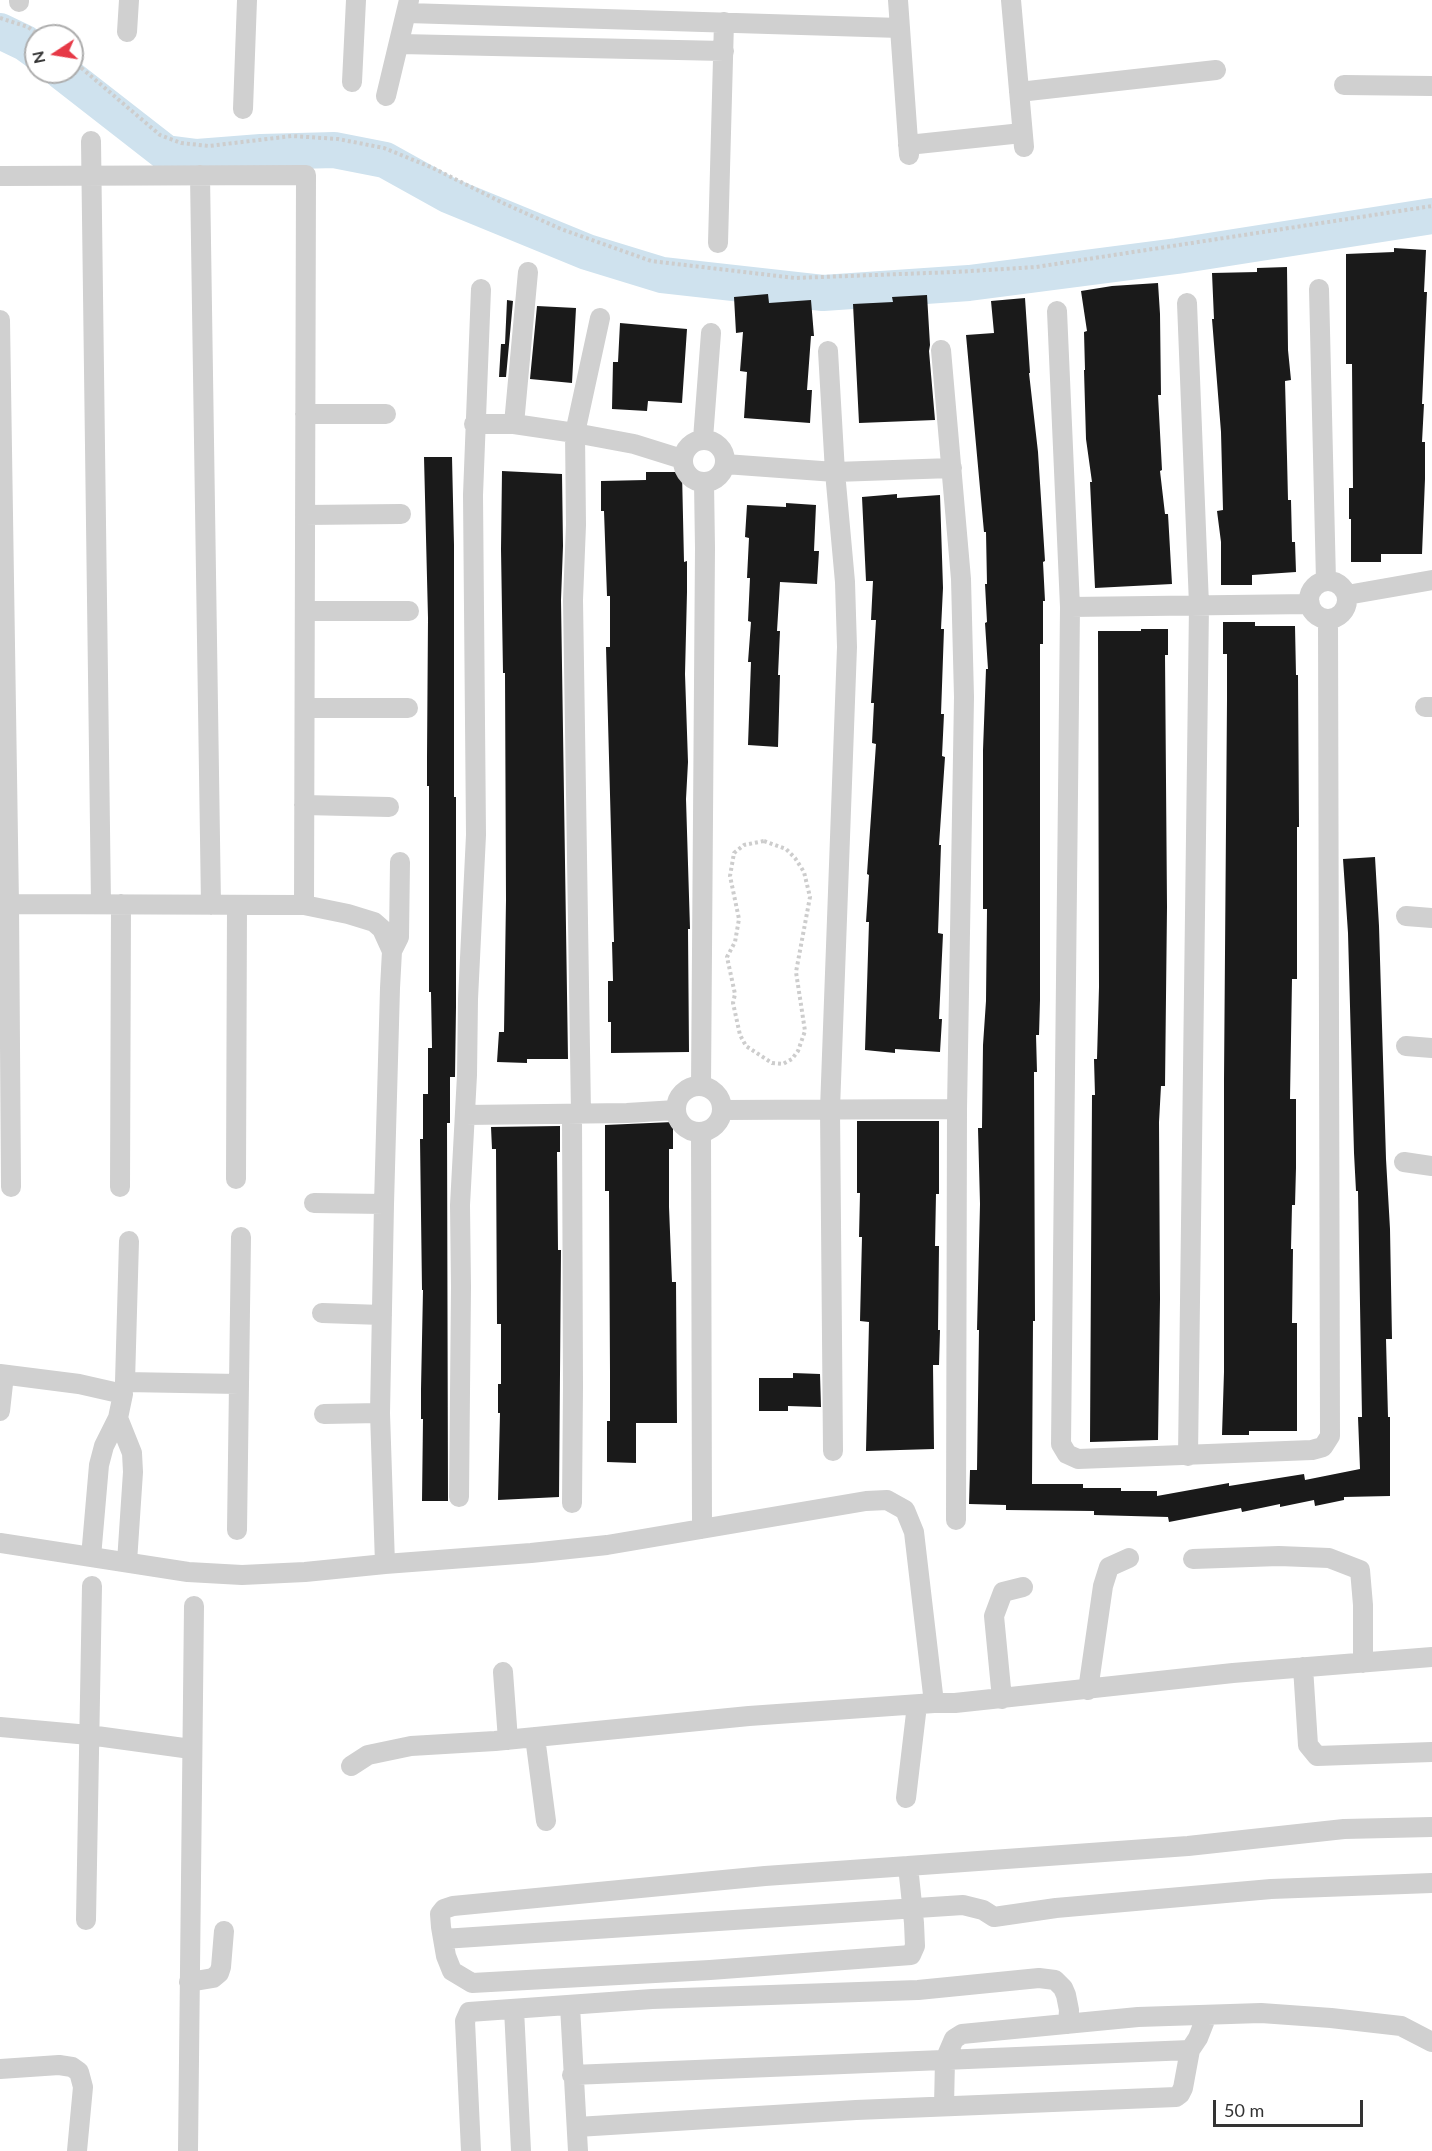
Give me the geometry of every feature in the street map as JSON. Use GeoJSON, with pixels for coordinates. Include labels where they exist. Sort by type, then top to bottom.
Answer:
{"type":"FeatureCollection","features":[{"type":"Feature","properties":{"kind":"street"},"geometry":{"type":"LineString","coordinates":[[127,32],[129,0]]}},
{"type":"Feature","properties":{"kind":"street"},"geometry":{"type":"LineString","coordinates":[[243,109],[247,0]]}},
{"type":"Feature","properties":{"kind":"street"},"geometry":{"type":"LineString","coordinates":[[352,82],[356,0]]}},
{"type":"Feature","properties":{"kind":"street"},"geometry":{"type":"LineString","coordinates":[[898,0],[909,150],[1023,140],[1011,0]]}},
{"type":"Feature","properties":{"kind":"street"},"geometry":{"type":"LineString","coordinates":[[386,96],[408,6],[724,22],[900,28]]}},
{"type":"Feature","properties":{"kind":"street"},"geometry":{"type":"LineString","coordinates":[[718,243],[724,22]]}},
{"type":"Feature","properties":{"kind":"street"},"geometry":{"type":"LineString","coordinates":[[400,44],[724,51]]}},
{"type":"Feature","properties":{"kind":"street"},"geometry":{"type":"LineString","coordinates":[[1019,92],[1216,70]]}},
{"type":"Feature","properties":{"kind":"street"},"geometry":{"type":"LineString","coordinates":[[1344,85],[1432,86]]}},
{"type":"Feature","properties":{"kind":"street"},"geometry":{"type":"LineString","coordinates":[[91,141],[101,904]]}},
{"type":"Feature","properties":{"kind":"street"},"geometry":{"type":"LineString","coordinates":[[201,175],[211,905]]}},
{"type":"Feature","properties":{"kind":"street"},"geometry":{"type":"LineString","coordinates":[[0,176],[306,175],[304,905]]}},
{"type":"Feature","properties":{"kind":"street"},"geometry":{"type":"LineString","coordinates":[[514,424],[528,272]]}},
{"type":"Feature","properties":{"kind":"street"},"geometry":{"type":"LineString","coordinates":[[459,1497],[460,1205],[476,835],[472,495],[481,289]]}},
{"type":"Feature","properties":{"kind":"street"},"geometry":{"type":"LineString","coordinates":[[1319,289],[1326,581]]}},
{"type":"Feature","properties":{"kind":"street"},"geometry":{"type":"LineString","coordinates":[[1187,303],[1199,605],[1188,1456]]}},
{"type":"Feature","properties":{"kind":"street"},"geometry":{"type":"LineString","coordinates":[[1057,311],[1070,607],[1061,1444],[1067,1454],[1078,1459],[1312,1450],[1323,1447],[1330,1436],[1328,619]]}},
{"type":"Feature","properties":{"kind":"street"},"geometry":{"type":"LineString","coordinates":[[572,1503],[576,1114],[573,600],[576,525],[575,433],[600,318]]}},
{"type":"Feature","properties":{"kind":"street"},"geometry":{"type":"LineString","coordinates":[[0,320],[4,904],[11,1187]]}},
{"type":"Feature","properties":{"kind":"street"},"geometry":{"type":"LineString","coordinates":[[703,439],[711,333]]}},
{"type":"Feature","properties":{"kind":"street"},"geometry":{"type":"LineString","coordinates":[[941,350],[961,579],[964,697],[957,1109],[956,1520]]}},
{"type":"Feature","properties":{"kind":"street"},"geometry":{"type":"LineString","coordinates":[[828,351],[835,472],[845,582],[846,647],[830,1109],[833,1451]]}},
{"type":"Feature","properties":{"kind":"street"},"geometry":{"type":"LineString","coordinates":[[305,414],[386,414]]}},
{"type":"Feature","properties":{"kind":"street"},"geometry":{"type":"LineString","coordinates":[[474,424],[514,424],[575,433],[633,444],[682,459]]}},
{"type":"Feature","properties":{"kind":"street"},"geometry":{"type":"LineString","coordinates":[[703,439],[710,440],[720,447],[724,452],[725,465],[720,475],[704,482],[691,478],[686,472],[682,459],[691,443],[703,439]]}},
{"type":"Feature","properties":{"kind":"street"},"geometry":{"type":"LineString","coordinates":[[725,465],[835,472],[952,468]]}},
{"type":"Feature","properties":{"kind":"street"},"geometry":{"type":"LineString","coordinates":[[701,1086],[704,482]]}},
{"type":"Feature","properties":{"kind":"street"},"geometry":{"type":"LineString","coordinates":[[305,514],[401,514]]}},
{"type":"Feature","properties":{"kind":"street"},"geometry":{"type":"LineString","coordinates":[[1347,595],[1432,580]]}},
{"type":"Feature","properties":{"kind":"street"},"geometry":{"type":"LineString","coordinates":[[1326,581],[1337,583],[1347,595],[1347,606],[1344,612],[1328,619],[1318,616],[1310,604],[1311,591],[1326,581]]}},
{"type":"Feature","properties":{"kind":"street"},"geometry":{"type":"LineString","coordinates":[[1070,607],[1310,604]]}},
{"type":"Feature","properties":{"kind":"street"},"geometry":{"type":"LineString","coordinates":[[305,611],[409,612]]}},
{"type":"Feature","properties":{"kind":"street"},"geometry":{"type":"LineString","coordinates":[[305,708],[408,708]]}},
{"type":"Feature","properties":{"kind":"street"},"geometry":{"type":"LineString","coordinates":[[304,805],[389,807]]}},
{"type":"Feature","properties":{"kind":"street"},"geometry":{"type":"LineString","coordinates":[[385,1564],[380,1413],[384,1204],[389,1000],[393,951],[399,938],[400,862]]}},
{"type":"Feature","properties":{"kind":"street"},"geometry":{"type":"LineString","coordinates":[[4,904],[304,905],[374,922],[382,929],[393,951]]}},
{"type":"Feature","properties":{"kind":"street"},"geometry":{"type":"LineString","coordinates":[[120,1187],[121,904]]}},
{"type":"Feature","properties":{"kind":"street"},"geometry":{"type":"LineString","coordinates":[[236,1179],[237,905]]}},
{"type":"Feature","properties":{"kind":"street"},"geometry":{"type":"LineString","coordinates":[[1406,916],[1432,918]]}},
{"type":"Feature","properties":{"kind":"street"},"geometry":{"type":"LineString","coordinates":[[1406,1046],[1432,1048]]}},
{"type":"Feature","properties":{"kind":"street"},"geometry":{"type":"LineString","coordinates":[[701,1086],[712,1090],[722,1110],[717,1124],[701,1132],[689,1130],[683,1126],[676,1110],[677,1101],[685,1090],[701,1086]]}},
{"type":"Feature","properties":{"kind":"street"},"geometry":{"type":"LineString","coordinates":[[722,1110],[957,1109]]}},
{"type":"Feature","properties":{"kind":"street"},"geometry":{"type":"LineString","coordinates":[[465,1115],[627,1113],[676,1110]]}},
{"type":"Feature","properties":{"kind":"street"},"geometry":{"type":"LineString","coordinates":[[701,1132],[702,1529]]}},
{"type":"Feature","properties":{"kind":"street"},"geometry":{"type":"LineString","coordinates":[[1404,1162],[1432,1166]]}},
{"type":"Feature","properties":{"kind":"street"},"geometry":{"type":"LineString","coordinates":[[314,1203],[384,1204]]}},
{"type":"Feature","properties":{"kind":"street"},"geometry":{"type":"LineString","coordinates":[[237,1530],[241,1237]]}},
{"type":"Feature","properties":{"kind":"street"},"geometry":{"type":"LineString","coordinates":[[91,1557],[99,1465],[104,1446],[118,1418],[124,1388],[129,1241]]}},
{"type":"Feature","properties":{"kind":"street"},"geometry":{"type":"LineString","coordinates":[[322,1313],[382,1315]]}},
{"type":"Feature","properties":{"kind":"street"},"geometry":{"type":"LineString","coordinates":[[0,1411],[2,1374],[124,1388],[239,1384]]}},
{"type":"Feature","properties":{"kind":"street"},"geometry":{"type":"LineString","coordinates":[[324,1414],[380,1413]]}},
{"type":"Feature","properties":{"kind":"street"},"geometry":{"type":"LineString","coordinates":[[118,1418],[132,1453],[133,1472],[127,1562]]}},
{"type":"Feature","properties":{"kind":"street"},"geometry":{"type":"LineString","coordinates":[[0,1544],[188,1572],[242,1575],[305,1572],[607,1545],[886,1500],[905,1510],[914,1532],[925,1704],[906,1798]]}},
{"type":"Feature","properties":{"kind":"street"},"geometry":{"type":"LineString","coordinates":[[1193,1559],[1279,1556],[1329,1558],[1360,1570],[1363,1605],[1363,1663]]}},
{"type":"Feature","properties":{"kind":"street"},"geometry":{"type":"LineString","coordinates":[[1088,1690],[1103,1586],[1109,1567],[1129,1558]]}},
{"type":"Feature","properties":{"kind":"street"},"geometry":{"type":"LineString","coordinates":[[86,1920],[92,1586]]}},
{"type":"Feature","properties":{"kind":"street"},"geometry":{"type":"LineString","coordinates":[[1002,1699],[994,1616],[1004,1592],[1023,1587]]}},
{"type":"Feature","properties":{"kind":"street"},"geometry":{"type":"LineString","coordinates":[[188,2151],[194,1606]]}},
{"type":"Feature","properties":{"kind":"street"},"geometry":{"type":"LineString","coordinates":[[351,1766],[368,1755],[411,1746],[508,1740],[749,1716],[1002,1699],[1303,1667],[1432,1657]]}},
{"type":"Feature","properties":{"kind":"street"},"geometry":{"type":"LineString","coordinates":[[1303,1667],[1308,1745],[1317,1756],[1432,1752]]}},
{"type":"Feature","properties":{"kind":"street"},"geometry":{"type":"LineString","coordinates":[[503,1672],[508,1740]]}},
{"type":"Feature","properties":{"kind":"street"},"geometry":{"type":"LineString","coordinates":[[0,1727],[89,1735],[191,1749]]}},
{"type":"Feature","properties":{"kind":"street"},"geometry":{"type":"LineString","coordinates":[[535,1737],[546,1821]]}},
{"type":"Feature","properties":{"kind":"street"},"geometry":{"type":"LineString","coordinates":[[908,1866],[915,1946],[911,1955],[710,1970],[472,1983],[452,1971],[443,1939],[440,1914],[444,1909],[453,1906],[765,1876],[1188,1846],[1344,1829],[1432,1827]]}},
{"type":"Feature","properties":{"kind":"street"},"geometry":{"type":"LineString","coordinates":[[443,1939],[963,1905],[982,1910],[994,1917],[1056,1908],[1271,1889],[1432,1883]]}},
{"type":"Feature","properties":{"kind":"street"},"geometry":{"type":"LineString","coordinates":[[189,1982],[213,1978],[219,1974],[224,1930]]}},
{"type":"Feature","properties":{"kind":"street"},"geometry":{"type":"LineString","coordinates":[[471,2151],[465,2021],[469,2012],[652,1999],[918,1990],[1039,1977],[1055,1980],[1063,1988],[1069,2010],[1068,2024]]}},
{"type":"Feature","properties":{"kind":"street"},"geometry":{"type":"LineString","coordinates":[[570,2006],[572,2075],[578,2151]]}},
{"type":"Feature","properties":{"kind":"street"},"geometry":{"type":"LineString","coordinates":[[514,2009],[521,2151]]}},
{"type":"Feature","properties":{"kind":"street"},"geometry":{"type":"LineString","coordinates":[[944,2106],[945,2060],[954,2039],[962,2034],[1138,2017],[1261,2013],[1401,2026],[1432,2042]]}},
{"type":"Feature","properties":{"kind":"street"},"geometry":{"type":"LineString","coordinates":[[577,2127],[856,2110],[1176,2097],[1183,2088],[1190,2050],[1198,2038],[1207,2015]]}},
{"type":"Feature","properties":{"kind":"street"},"geometry":{"type":"LineString","coordinates":[[572,2075],[1190,2050]]}},
{"type":"Feature","properties":{"kind":"street"},"geometry":{"type":"LineString","coordinates":[[0,2069],[59,2065],[72,2067],[79,2072],[83,2086],[77,2151]]}},
{"type":"Feature","properties":{"kind":"path"},"geometry":{"type":"LineString","coordinates":[[0,18],[24,26]]}},
{"type":"Feature","properties":{"kind":"path"},"geometry":{"type":"LineString","coordinates":[[764,841],[786,849],[795,858],[804,872],[810,897],[796,972],[805,1031],[798,1051],[792,1059],[783,1064],[772,1063],[746,1046],[740,1035],[733,1003],[735,994],[727,957],[735,942],[739,919],[730,876],[734,853],[744,845],[764,841]]}},
{"type":"Feature","properties":{"kind":"building"},"geometry":{"type":"Polygon","coordinates":[[[1394,248],[1426,250],[1424,292],[1427,292],[1422,404],[1424,404],[1422,442],[1425,442],[1425,479],[1422,554],[1381,554],[1381,562],[1351,562],[1349,488],[1353,488],[1352,364],[1346,364],[1346,254],[1394,252],[1394,248]]]}},
{"type":"Feature","properties":{"kind":"building"},"geometry":{"type":"Polygon","coordinates":[[[1287,267],[1288,350],[1291,380],[1285,381],[1288,500],[1291,500],[1292,542],[1295,542],[1296,572],[1252,575],[1252,585],[1221,585],[1221,542],[1217,511],[1223,510],[1221,432],[1212,319],[1214,319],[1212,273],[1257,272],[1257,268],[1287,267]]]}},
{"type":"Feature","properties":{"kind":"building"},"geometry":{"type":"Polygon","coordinates":[[[1158,283],[1161,395],[1158,395],[1162,470],[1160,471],[1165,514],[1168,514],[1172,584],[1095,588],[1090,482],[1092,482],[1086,439],[1084,332],[1087,331],[1081,291],[1158,283]]]}},
{"type":"Feature","properties":{"kind":"building"},"geometry":{"type":"Polygon","coordinates":[[[768,294],[769,303],[811,300],[814,336],[811,336],[807,390],[812,390],[810,423],[744,418],[747,372],[740,371],[743,332],[736,333],[734,297],[768,294]]]}},
{"type":"Feature","properties":{"kind":"building"},"geometry":{"type":"Polygon","coordinates":[[[927,295],[935,420],[859,423],[853,304],[893,302],[892,297],[927,295]]]}},
{"type":"Feature","properties":{"kind":"building"},"geometry":{"type":"Polygon","coordinates":[[[1025,298],[1045,561],[1043,562],[1045,601],[1043,601],[1043,644],[1040,644],[1040,1000],[1039,1035],[1036,1035],[1037,1072],[1034,1072],[1035,1321],[1033,1321],[1032,1484],[1083,1484],[1083,1488],[1157,1491],[1157,1496],[1229,1483],[1229,1486],[1304,1474],[1305,1480],[1360,1469],[1358,1417],[1362,1417],[1358,1191],[1356,1191],[1354,1153],[1348,933],[1343,859],[1375,857],[1390,1229],[1392,1339],[1386,1339],[1388,1417],[1390,1417],[1390,1496],[1344,1497],[1344,1500],[1315,1506],[1314,1500],[1242,1512],[1241,1508],[1169,1522],[1168,1517],[1094,1515],[1094,1511],[1006,1510],[1006,1505],[969,1504],[970,1470],[977,1470],[980,1204],[978,1128],[982,1128],[987,909],[983,909],[983,750],[986,669],[988,669],[985,623],[987,622],[986,532],[984,532],[966,335],[994,333],[991,301],[1025,298]]]}},
{"type":"Feature","properties":{"kind":"building"},"geometry":{"type":"Polygon","coordinates":[[[507,300],[513,301],[506,377],[499,377],[501,344],[505,344],[507,300]]]}},
{"type":"Feature","properties":{"kind":"building"},"geometry":{"type":"Polygon","coordinates":[[[537,306],[576,308],[572,383],[530,379],[537,306]]]}},
{"type":"Feature","properties":{"kind":"building"},"geometry":{"type":"Polygon","coordinates":[[[620,323],[687,329],[682,403],[648,401],[647,411],[612,409],[613,362],[618,362],[620,323]]]}},
{"type":"Feature","properties":{"kind":"building"},"geometry":{"type":"Polygon","coordinates":[[[424,457],[452,457],[456,1007],[455,1077],[450,1077],[450,1123],[447,1123],[448,1501],[422,1501],[423,1290],[420,1139],[423,1139],[423,1094],[428,1094],[428,1048],[432,1048],[431,992],[429,992],[428,618],[424,457]]]}},
{"type":"Feature","properties":{"kind":"building"},"geometry":{"type":"Polygon","coordinates":[[[502,471],[562,474],[561,600],[568,1059],[527,1059],[527,1063],[497,1062],[499,1032],[504,1032],[506,900],[502,471]]]}},
{"type":"Feature","properties":{"kind":"building"},"geometry":{"type":"Polygon","coordinates":[[[646,472],[682,472],[684,562],[687,561],[685,674],[690,929],[688,929],[689,1052],[611,1053],[608,981],[613,981],[612,942],[614,942],[606,647],[610,647],[610,596],[607,596],[601,481],[646,480],[646,472]]]}},
{"type":"Feature","properties":{"kind":"building"},"geometry":{"type":"Polygon","coordinates":[[[897,494],[897,498],[940,495],[943,588],[941,629],[944,629],[941,714],[944,714],[942,756],[945,757],[939,845],[941,845],[938,933],[943,934],[939,1019],[942,1019],[940,1052],[895,1049],[895,1053],[865,1050],[869,922],[866,922],[869,875],[867,874],[876,744],[872,743],[874,703],[871,703],[876,620],[871,620],[873,581],[866,581],[862,497],[897,494]]]}},
{"type":"Feature","properties":{"kind":"building"},"geometry":{"type":"Polygon","coordinates":[[[786,503],[816,505],[814,551],[819,551],[817,584],[780,582],[777,631],[780,631],[778,747],[748,745],[751,662],[748,662],[751,622],[748,621],[749,538],[745,537],[747,505],[786,507],[786,503]]]}},
{"type":"Feature","properties":{"kind":"building"},"geometry":{"type":"Polygon","coordinates":[[[1223,622],[1255,622],[1255,626],[1295,626],[1296,675],[1298,675],[1297,979],[1292,979],[1290,1099],[1296,1099],[1295,1205],[1292,1205],[1291,1249],[1293,1249],[1292,1323],[1297,1323],[1297,1431],[1249,1431],[1249,1435],[1222,1435],[1227,700],[1227,654],[1223,654],[1223,622]]]}},
{"type":"Feature","properties":{"kind":"building"},"geometry":{"type":"Polygon","coordinates":[[[1141,629],[1168,629],[1168,655],[1165,655],[1167,907],[1165,1086],[1161,1086],[1159,1122],[1158,1440],[1090,1442],[1092,1095],[1095,1095],[1094,1059],[1097,1059],[1099,987],[1098,631],[1141,631],[1141,629]]]}},
{"type":"Feature","properties":{"kind":"building"},"geometry":{"type":"Polygon","coordinates":[[[857,1121],[939,1121],[939,1194],[936,1194],[935,1246],[939,1246],[938,1330],[940,1330],[939,1365],[933,1365],[934,1449],[866,1451],[869,1322],[860,1321],[862,1237],[859,1237],[860,1193],[857,1193],[857,1121]]]}},
{"type":"Feature","properties":{"kind":"building"},"geometry":{"type":"Polygon","coordinates":[[[673,1122],[673,1149],[669,1149],[669,1207],[672,1282],[676,1282],[677,1423],[636,1423],[636,1463],[607,1462],[607,1421],[610,1421],[609,1191],[605,1191],[605,1125],[673,1122]]]}},
{"type":"Feature","properties":{"kind":"building"},"geometry":{"type":"Polygon","coordinates":[[[560,1126],[560,1152],[557,1152],[558,1250],[561,1250],[559,1497],[498,1500],[500,1413],[498,1413],[498,1384],[501,1384],[501,1324],[497,1324],[496,1149],[492,1149],[491,1127],[560,1126]]]}},
{"type":"Feature","properties":{"kind":"building"},"geometry":{"type":"Polygon","coordinates":[[[793,1373],[820,1374],[821,1407],[788,1406],[788,1411],[759,1411],[759,1378],[793,1378],[793,1373]]]}},
{"type":"Feature","properties":{"kind":"waterway"},"geometry":{"type":"LineString","coordinates":[[0,31],[24,43]]}},
{"type":"Feature","properties":{"kind":"waterway"},"geometry":{"type":"LineString","coordinates":[[77,84],[166,153],[197,157],[334,150],[385,160],[448,195],[587,252],[662,275],[823,293],[969,283],[1177,256],[1432,216]]}}]}
